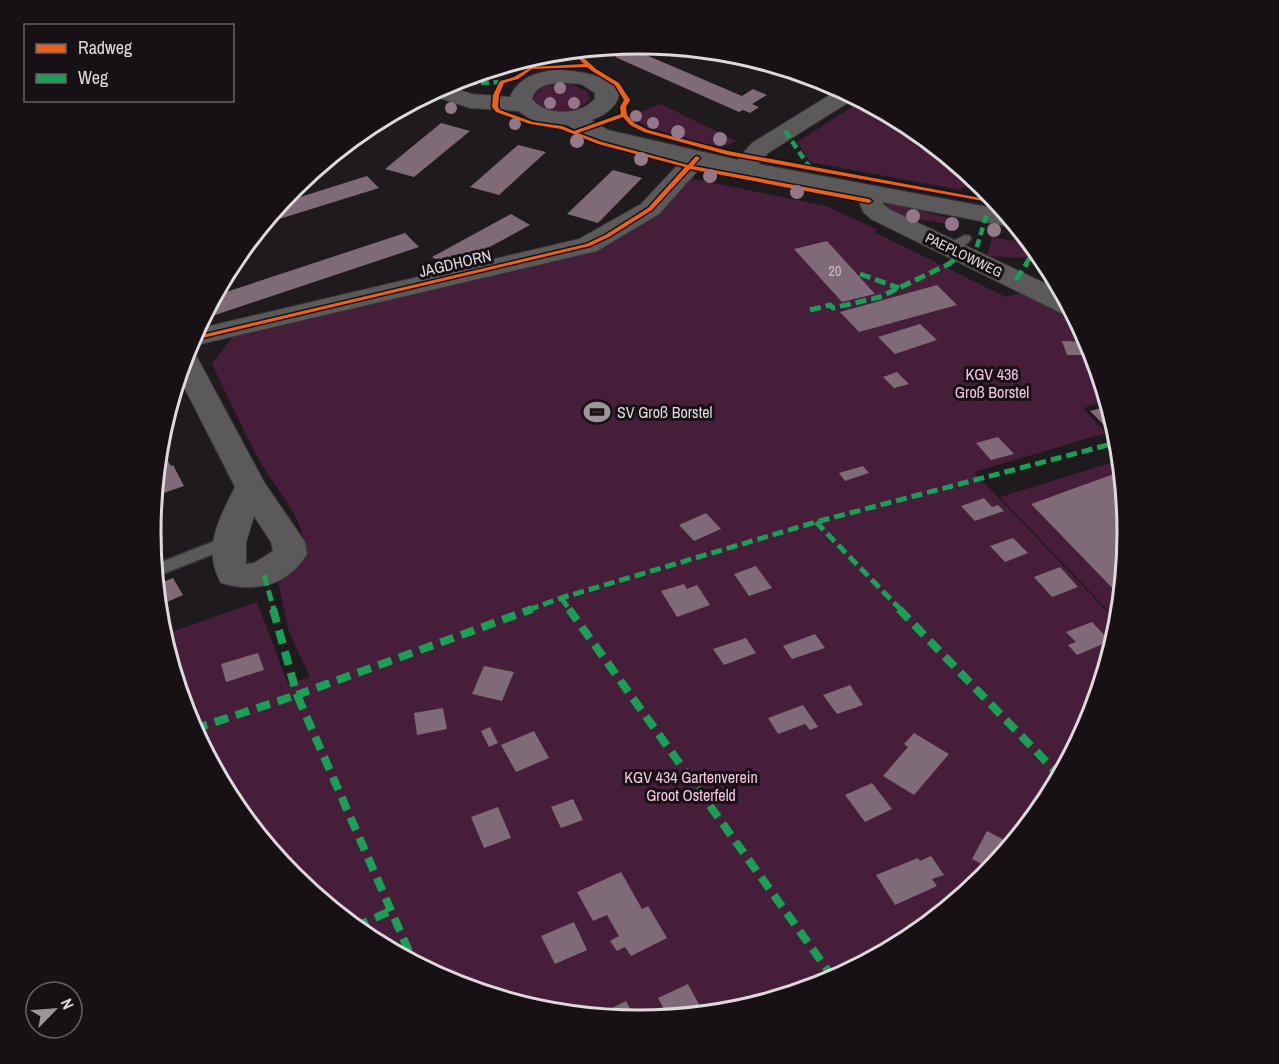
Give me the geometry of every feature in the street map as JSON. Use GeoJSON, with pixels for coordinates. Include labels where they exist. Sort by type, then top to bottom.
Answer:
{"type":"FeatureCollection","features":[{"type":"Feature","properties":{"kind":"street"},"geometry":{"type":"LineString","coordinates":[[566,60],[573,65],[579,77]]}},
{"type":"Feature","properties":{"kind":"street"},"geometry":{"type":"LineString","coordinates":[[546,63],[546,78]]}},
{"type":"Feature","properties":{"kind":"street"},"geometry":{"type":"LineString","coordinates":[[448,94],[470,101],[524,97],[546,78],[579,77],[596,82],[606,92],[606,100],[597,110],[570,118],[536,113],[524,97]]}},
{"type":"Feature","properties":{"kind":"street"},"geometry":{"type":"LineString","coordinates":[[742,168],[760,148],[840,98]]}},
{"type":"Feature","properties":{"kind":"street"},"geometry":{"type":"LineString","coordinates":[[597,110],[624,135],[640,145]]}},
{"type":"Feature","properties":{"kind":"street"},"geometry":{"type":"LineString","coordinates":[[570,118],[600,135],[640,145],[742,168],[999,217]]}},
{"type":"Feature","properties":{"kind":"street","name":"JAGDHORN"},"geometry":{"type":"LineString","coordinates":[[204,336],[588,245],[650,209],[697,158]]}},
{"type":"Feature","properties":{"kind":"street","name":"PAEPLOWWEG"},"geometry":{"type":"LineString","coordinates":[[871,193],[869,201],[871,206],[880,214],[958,243],[1056,298]]}},
{"type":"Feature","properties":{"kind":"street"},"geometry":{"type":"LineString","coordinates":[[190,370],[251,487],[288,542],[290,554],[278,566],[264,575],[245,577],[233,574],[227,564],[230,541],[251,487]]}},
{"type":"Feature","properties":{"kind":"lane"},"geometry":{"type":"LineString","coordinates":[[163,568],[230,541]]}},
{"type":"Feature","properties":{"kind":"green space"},"geometry":{"type":"Polygon","coordinates":[[[567,83],[587,91],[590,99],[578,108],[562,111],[546,108],[534,99],[543,87],[567,83]]]}},
{"type":"Feature","properties":{"kind":"green space"},"geometry":{"type":"Polygon","coordinates":[[[661,104],[736,141],[720,148],[648,128],[631,115],[661,104]]]}},
{"type":"Feature","properties":{"kind":"green space"},"geometry":{"type":"Polygon","coordinates":[[[855,105],[905,135],[955,173],[971,188],[962,187],[961,190],[810,162],[797,142],[855,105]]]}},
{"type":"Feature","properties":{"kind":"green space"},"geometry":{"type":"Polygon","coordinates":[[[689,178],[826,206],[878,230],[874,232],[1006,297],[1019,293],[1065,316],[1081,349],[1100,403],[1083,408],[1106,433],[974,472],[1110,614],[1101,656],[1081,715],[1037,798],[999,847],[977,870],[955,891],[905,929],[851,961],[822,974],[793,985],[733,1001],[671,1009],[640,1010],[608,1009],[546,1001],[486,985],[457,974],[400,946],[374,929],[324,891],[302,870],[260,823],[242,798],[198,715],[187,686],[173,632],[257,602],[288,684],[310,677],[289,632],[278,582],[293,571],[301,561],[304,550],[302,532],[298,521],[254,451],[212,364],[234,335],[590,250],[689,178]]]}},
{"type":"Feature","properties":{"kind":"green space"},"geometry":{"type":"Polygon","coordinates":[[[891,203],[960,221],[958,226],[890,214],[882,206],[891,203]]]}},
{"type":"Feature","properties":{"kind":"green space"},"geometry":{"type":"Polygon","coordinates":[[[992,237],[1020,242],[1029,256],[1025,258],[987,256],[992,237]]]}},
{"type":"Feature","properties":{"kind":"green space"},"geometry":{"type":"Polygon","coordinates":[[[1112,463],[1118,532],[1110,613],[1000,497],[1112,463]]]}},
{"type":"Feature","properties":{"kind":"building"},"geometry":{"type":"Polygon","coordinates":[[[644,54],[742,96],[753,89],[767,95],[752,104],[759,107],[750,113],[743,110],[739,112],[615,57],[620,55],[644,54]]]}},
{"type":"Feature","properties":{"kind":"building"},"geometry":{"type":"Polygon","coordinates":[[[441,123],[470,131],[414,177],[385,169],[441,123]]]}},
{"type":"Feature","properties":{"kind":"building"},"geometry":{"type":"Polygon","coordinates":[[[518,145],[546,152],[499,195],[470,187],[518,145]]]}},
{"type":"Feature","properties":{"kind":"building"},"geometry":{"type":"Polygon","coordinates":[[[613,170],[642,178],[598,223],[567,214],[613,170]]]}},
{"type":"Feature","properties":{"kind":"building"},"geometry":{"type":"Polygon","coordinates":[[[367,176],[379,188],[278,219],[299,197],[367,176]]]}},
{"type":"Feature","properties":{"kind":"building"},"geometry":{"type":"Polygon","coordinates":[[[511,214],[530,225],[451,268],[432,257],[511,214]]]}},
{"type":"Feature","properties":{"kind":"building"},"geometry":{"type":"Polygon","coordinates":[[[405,233],[419,247],[215,315],[227,292],[405,233]]]}},
{"type":"Feature","properties":{"kind":"building"},"geometry":{"type":"Polygon","coordinates":[[[827,241],[875,294],[842,302],[794,249],[827,241]]]}},
{"type":"Feature","properties":{"kind":"building"},"geometry":{"type":"Polygon","coordinates":[[[937,285],[957,305],[859,332],[840,312],[937,285]]]}},
{"type":"Feature","properties":{"kind":"building"},"geometry":{"type":"Polygon","coordinates":[[[920,324],[937,340],[895,354],[878,337],[920,324]]]}},
{"type":"Feature","properties":{"kind":"building"},"geometry":{"type":"Polygon","coordinates":[[[1062,341],[1078,342],[1083,355],[1067,355],[1062,341]]]}},
{"type":"Feature","properties":{"kind":"building"},"geometry":{"type":"Polygon","coordinates":[[[897,372],[909,384],[894,388],[883,377],[897,372]]]}},
{"type":"Feature","properties":{"kind":"building"},"geometry":{"type":"Polygon","coordinates":[[[1101,408],[1105,425],[1104,425],[1090,411],[1101,408]]]}},
{"type":"Feature","properties":{"kind":"building"},"geometry":{"type":"Polygon","coordinates":[[[998,437],[1014,454],[991,460],[976,443],[998,437]]]}},
{"type":"Feature","properties":{"kind":"building"},"geometry":{"type":"Polygon","coordinates":[[[168,460],[171,466],[173,465],[184,486],[164,493],[168,460]]]}},
{"type":"Feature","properties":{"kind":"building"},"geometry":{"type":"Polygon","coordinates":[[[863,466],[869,473],[845,481],[839,473],[863,466]]]}},
{"type":"Feature","properties":{"kind":"building"},"geometry":{"type":"Polygon","coordinates":[[[1113,474],[1118,532],[1113,589],[1031,504],[1113,474]]]}},
{"type":"Feature","properties":{"kind":"building"},"geometry":{"type":"Polygon","coordinates":[[[984,498],[992,507],[998,505],[1004,511],[975,521],[961,506],[984,498]]]}},
{"type":"Feature","properties":{"kind":"building"},"geometry":{"type":"Polygon","coordinates":[[[706,513],[721,529],[694,541],[679,525],[706,513]]]}},
{"type":"Feature","properties":{"kind":"building"},"geometry":{"type":"Polygon","coordinates":[[[1013,538],[1028,553],[1005,562],[990,546],[1013,538]]]}},
{"type":"Feature","properties":{"kind":"building"},"geometry":{"type":"Polygon","coordinates":[[[756,566],[772,588],[749,596],[734,574],[756,566]]]}},
{"type":"Feature","properties":{"kind":"building"},"geometry":{"type":"Polygon","coordinates":[[[1060,567],[1078,587],[1052,597],[1034,577],[1060,567]]]}},
{"type":"Feature","properties":{"kind":"building"},"geometry":{"type":"Polygon","coordinates":[[[173,578],[183,595],[167,602],[165,581],[173,578]]]}},
{"type":"Feature","properties":{"kind":"building"},"geometry":{"type":"Polygon","coordinates":[[[684,584],[687,589],[697,585],[710,605],[677,617],[661,591],[684,584]]]}},
{"type":"Feature","properties":{"kind":"building"},"geometry":{"type":"Polygon","coordinates":[[[1092,622],[1105,636],[1104,644],[1077,655],[1068,645],[1076,642],[1066,632],[1092,622]]]}},
{"type":"Feature","properties":{"kind":"building"},"geometry":{"type":"Polygon","coordinates":[[[815,634],[825,648],[792,659],[783,646],[815,634]]]}},
{"type":"Feature","properties":{"kind":"building"},"geometry":{"type":"Polygon","coordinates":[[[746,638],[756,653],[724,665],[713,649],[746,638]]]}},
{"type":"Feature","properties":{"kind":"building"},"geometry":{"type":"Polygon","coordinates":[[[258,653],[264,670],[226,682],[221,664],[258,653]]]}},
{"type":"Feature","properties":{"kind":"building"},"geometry":{"type":"Polygon","coordinates":[[[484,666],[514,672],[502,701],[472,694],[484,666]]]}},
{"type":"Feature","properties":{"kind":"building"},"geometry":{"type":"Polygon","coordinates":[[[850,685],[863,705],[837,714],[823,695],[850,685]]]}},
{"type":"Feature","properties":{"kind":"building"},"geometry":{"type":"Polygon","coordinates":[[[803,705],[818,727],[810,730],[805,724],[778,734],[768,718],[803,705]]]}},
{"type":"Feature","properties":{"kind":"building"},"geometry":{"type":"Polygon","coordinates":[[[443,708],[447,729],[417,735],[414,713],[443,708]]]}},
{"type":"Feature","properties":{"kind":"building"},"geometry":{"type":"Polygon","coordinates":[[[490,727],[498,743],[489,747],[481,731],[490,727]]]}},
{"type":"Feature","properties":{"kind":"building"},"geometry":{"type":"Polygon","coordinates":[[[534,731],[549,758],[516,772],[501,745],[534,731]]]}},
{"type":"Feature","properties":{"kind":"building"},"geometry":{"type":"Polygon","coordinates":[[[914,733],[949,754],[914,795],[883,776],[908,747],[904,744],[914,733]]]}},
{"type":"Feature","properties":{"kind":"building"},"geometry":{"type":"Polygon","coordinates":[[[872,783],[892,809],[865,822],[845,795],[872,783]]]}},
{"type":"Feature","properties":{"kind":"building"},"geometry":{"type":"Polygon","coordinates":[[[573,799],[583,820],[561,828],[551,807],[573,799]]]}},
{"type":"Feature","properties":{"kind":"building"},"geometry":{"type":"Polygon","coordinates":[[[498,807],[511,838],[484,848],[471,817],[498,807]]]}},
{"type":"Feature","properties":{"kind":"building"},"geometry":{"type":"Polygon","coordinates":[[[987,831],[1005,840],[982,864],[972,859],[987,831]]]}},
{"type":"Feature","properties":{"kind":"building"},"geometry":{"type":"Polygon","coordinates":[[[931,856],[944,875],[932,879],[937,886],[895,905],[876,875],[918,858],[920,861],[931,856]]]}},
{"type":"Feature","properties":{"kind":"building"},"geometry":{"type":"Polygon","coordinates":[[[621,872],[642,909],[648,906],[667,938],[631,956],[625,947],[617,951],[610,941],[619,936],[607,915],[593,921],[577,892],[621,872]]]}},
{"type":"Feature","properties":{"kind":"building"},"geometry":{"type":"Polygon","coordinates":[[[574,922],[587,950],[555,964],[541,936],[574,922]]]}},
{"type":"Feature","properties":{"kind":"building"},"geometry":{"type":"Polygon","coordinates":[[[688,984],[700,1006],[664,1009],[658,998],[688,984]]]}},
{"type":"Feature","properties":{"kind":"building"},"geometry":{"type":"Polygon","coordinates":[[[626,1001],[631,1010],[610,1009],[626,1001]]]}},
{"type":"Feature","properties":{"kind":"marked path"},"geometry":{"type":"LineString","coordinates":[[476,83],[502,82]]}},
{"type":"Feature","properties":{"kind":"marked path"},"geometry":{"type":"LineString","coordinates":[[785,131],[810,168]]}},
{"type":"Feature","properties":{"kind":"marked path"},"geometry":{"type":"LineString","coordinates":[[973,259],[987,214]]}},
{"type":"Feature","properties":{"kind":"marked path"},"geometry":{"type":"LineString","coordinates":[[810,310],[830,305],[833,308],[880,297],[939,270],[964,254]]}},
{"type":"Feature","properties":{"kind":"marked path"},"geometry":{"type":"LineString","coordinates":[[1016,280],[1031,258]]}},
{"type":"Feature","properties":{"kind":"marked path"},"geometry":{"type":"LineString","coordinates":[[860,274],[899,288]]}},
{"type":"Feature","properties":{"kind":"marked path"},"geometry":{"type":"LineString","coordinates":[[264,575],[297,695],[561,598],[816,522],[1109,445]]}},
{"type":"Feature","properties":{"kind":"marked path"},"geometry":{"type":"LineString","coordinates":[[816,522],[1054,770]]}},
{"type":"Feature","properties":{"kind":"marked path"},"geometry":{"type":"LineString","coordinates":[[561,598],[828,971]]}},
{"type":"Feature","properties":{"kind":"marked path"},"geometry":{"type":"LineString","coordinates":[[203,726],[297,695],[409,951]]}},
{"type":"Feature","properties":{"kind":"marked path"},"geometry":{"type":"LineString","coordinates":[[365,922],[390,911]]}},
{"type":"Feature","properties":{"kind":"cycle path"},"geometry":{"type":"LineString","coordinates":[[575,132],[624,115],[623,107],[627,100],[617,84],[594,70],[580,58]]}},
{"type":"Feature","properties":{"kind":"cycle path"},"geometry":{"type":"LineString","coordinates":[[588,65],[531,68],[516,78],[502,82],[496,95],[495,107],[498,111],[532,123],[562,128],[600,143],[690,167],[869,201]]}},
{"type":"Feature","properties":{"kind":"cycle path"},"geometry":{"type":"LineString","coordinates":[[624,115],[632,124],[646,131],[728,153],[983,200]]}},
{"type":"Feature","properties":{"kind":"cycle path"},"geometry":{"type":"LineString","coordinates":[[204,336],[588,245],[650,209],[697,158]]}},
{"type":"Feature","properties":{"kind":"place","name":"SV Groß Borstel"},"geometry":{"type":"Point","coordinates":[597,412]}},
{"type":"Feature","properties":{"kind":"park label","name":"KGV 436 Groß Borstel"},"geometry":{"type":"Point","coordinates":[992,383]}},
{"type":"Feature","properties":{"kind":"park label","name":"KGV 434 Gartenverein Groot Osterfeld"},"geometry":{"type":"Point","coordinates":[691,786]}}]}
